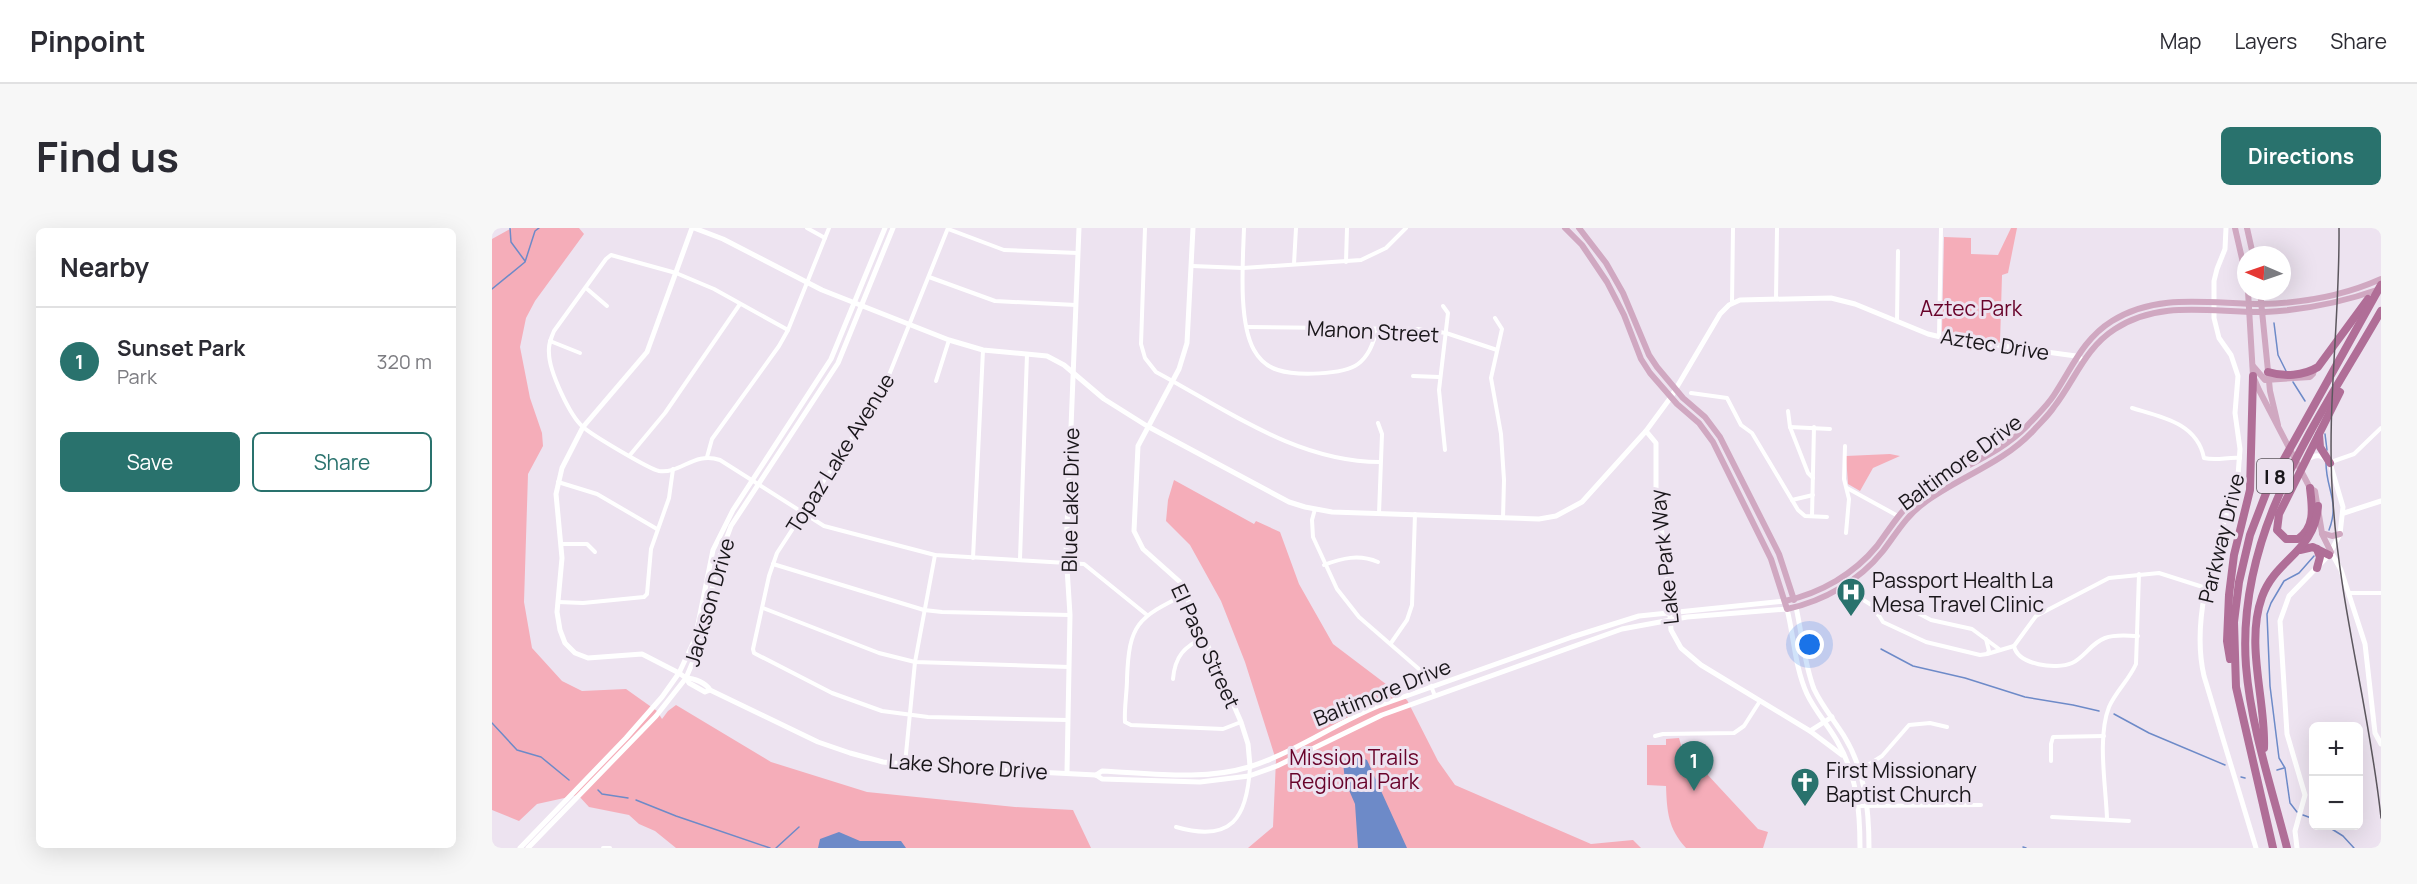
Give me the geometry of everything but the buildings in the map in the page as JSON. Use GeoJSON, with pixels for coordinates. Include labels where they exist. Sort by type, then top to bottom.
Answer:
{"type":"FeatureCollection","features":[{"type":"Feature","properties":{"kind":"highway"},"geometry":{"type":"LineString","coordinates":[[2268,376],[2314,370],[2323,362],[2381,284]]}},
{"type":"Feature","properties":{"kind":"highway","name":"I 8"},"geometry":{"type":"LineString","coordinates":[[2273,848],[2236,687],[2235,613],[2240,574],[2250,535],[2268,488],[2381,284]]}},
{"type":"Feature","properties":{"kind":"highway","name":"I 8"},"geometry":{"type":"LineString","coordinates":[[2287,848],[2251,703],[2246,664],[2248,607],[2254,568],[2277,497],[2381,311]]}},
{"type":"Feature","properties":{"kind":"highway"},"geometry":{"type":"LineString","coordinates":[[2362,345],[2381,320]]}},
{"type":"Feature","properties":{"kind":"highway"},"geometry":{"type":"LineString","coordinates":[[2310,488],[2313,511],[2307,530],[2296,540],[2284,538],[2277,530],[2277,519],[2355,358]]}},
{"type":"Feature","properties":{"kind":"highway"},"geometry":{"type":"LineString","coordinates":[[2236,687],[2227,641],[2227,626],[2234,555],[2250,490],[2253,376]]}},
{"type":"Feature","properties":{"kind":"highway"},"geometry":{"type":"LineString","coordinates":[[2319,435],[2320,447],[2330,463]]}},
{"type":"Feature","properties":{"kind":"highway"},"geometry":{"type":"LineString","coordinates":[[2264,759],[2265,735],[2257,676],[2258,613],[2267,585],[2313,532],[2318,506]]}},
{"type":"Feature","properties":{"kind":"highway"},"geometry":{"type":"LineString","coordinates":[[2296,552],[2316,548],[2331,555]]}},
{"type":"Feature","properties":{"kind":"highway"},"geometry":{"type":"LineString","coordinates":[[2316,548],[2320,558],[2317,568]]}},
{"type":"Feature","properties":{"kind":"main road"},"geometry":{"type":"LineString","coordinates":[[1565,228],[1593,260],[1615,297],[1641,359],[1673,393],[1713,442],[1761,535],[1787,609]]}},
{"type":"Feature","properties":{"kind":"main road"},"geometry":{"type":"LineString","coordinates":[[2235,228],[2239,246]]}},
{"type":"Feature","properties":{"kind":"main road"},"geometry":{"type":"LineString","coordinates":[[2247,228],[2251,246]]}},
{"type":"Feature","properties":{"kind":"main road"},"geometry":{"type":"LineString","coordinates":[[1576,238],[1581,230],[1600,255],[1619,286],[1649,355],[1673,393],[1705,417],[1720,437],[1779,554],[1796,607]]}},
{"type":"Feature","properties":{"kind":"main road","name":"Baltimore Drive"},"geometry":{"type":"LineString","coordinates":[[1787,609],[1846,585],[1882,552],[1915,509],[1953,483],[2012,451],[2031,433],[2100,340],[2131,320],[2167,310],[2262,312],[2307,308],[2341,298],[2366,286],[2381,284]]}},
{"type":"Feature","properties":{"kind":"main road","name":"Baltimore Drive"},"geometry":{"type":"LineString","coordinates":[[1785,600],[1794,599],[1841,578],[1860,564],[1898,516],[1921,494],[1944,478],[2010,441],[2055,400],[2076,356],[2092,336],[2126,312],[2169,301],[2262,304],[2341,298],[2359,296],[2381,284]]}},
{"type":"Feature","properties":{"kind":"main road"},"geometry":{"type":"LineString","coordinates":[[2250,300],[2253,376],[2310,488],[2315,491],[2322,533],[2331,555]]}},
{"type":"Feature","properties":{"kind":"main road"},"geometry":{"type":"LineString","coordinates":[[2261,300],[2268,376],[2278,425]]}},
{"type":"Feature","properties":{"kind":"main road"},"geometry":{"type":"LineString","coordinates":[[2253,366],[2261,377],[2268,376]]}},
{"type":"Feature","properties":{"kind":"main road"},"geometry":{"type":"LineString","coordinates":[[2322,533],[2332,536],[2340,534]]}},
{"type":"Feature","properties":{"kind":"street"},"geometry":{"type":"LineString","coordinates":[[674,469],[673,485],[657,529],[649,562],[648,590],[644,597],[583,603],[557,602],[562,544],[556,506],[558,482],[564,462],[583,427],[647,352],[693,228],[723,239],[807,283],[861,307],[949,340],[983,350],[1047,356],[1073,372],[1104,399],[1147,426],[1289,502],[1332,512],[1503,519],[1539,519],[1556,516],[1573,508],[1592,493],[1646,431],[1673,393],[1720,314],[1732,303],[1733,228]]}},
{"type":"Feature","properties":{"kind":"street"},"geometry":{"type":"LineString","coordinates":[[807,228],[825,238]]}},
{"type":"Feature","properties":{"kind":"street"},"geometry":{"type":"LineString","coordinates":[[707,457],[712,439],[788,330],[829,228]]}},
{"type":"Feature","properties":{"kind":"street","name":"Jackson Drive"},"geometry":{"type":"LineString","coordinates":[[528,848],[656,716],[686,678],[702,640],[720,554],[731,526],[755,482],[831,359],[885,228]]}},
{"type":"Feature","properties":{"kind":"street","name":"Jackson Drive"},"geometry":{"type":"LineString","coordinates":[[520,848],[626,738],[662,697],[679,673],[694,639],[713,550],[725,523],[833,371],[893,228]]}},
{"type":"Feature","properties":{"kind":"street","name":"Blue Lake Drive"},"geometry":{"type":"LineString","coordinates":[[1067,772],[1070,615],[1066,562],[1079,228]]}},
{"type":"Feature","properties":{"kind":"street"},"geometry":{"type":"LineString","coordinates":[[1145,228],[1141,344],[1150,366],[1156,372],[1294,446],[1340,460],[1380,462]]}},
{"type":"Feature","properties":{"kind":"street","name":"El Paso Street"},"geometry":{"type":"LineString","coordinates":[[1193,228],[1188,337],[1184,357],[1138,446],[1134,534],[1143,549],[1173,574],[1186,594],[1241,722],[1248,744],[1250,766]]}},
{"type":"Feature","properties":{"kind":"street"},"geometry":{"type":"LineString","coordinates":[[1244,228],[1242,289],[1248,327],[1253,348],[1268,365],[1286,372],[1342,372],[1360,362],[1370,351],[1378,328]]}},
{"type":"Feature","properties":{"kind":"street"},"geometry":{"type":"LineString","coordinates":[[1294,264],[1296,228]]}},
{"type":"Feature","properties":{"kind":"street"},"geometry":{"type":"LineString","coordinates":[[1346,262],[1347,228]]}},
{"type":"Feature","properties":{"kind":"street"},"geometry":{"type":"LineString","coordinates":[[1192,266],[1243,268],[1361,260],[1380,252],[1397,239],[1406,228]]}},
{"type":"Feature","properties":{"kind":"street"},"geometry":{"type":"LineString","coordinates":[[1776,298],[1777,228]]}},
{"type":"Feature","properties":{"kind":"street"},"geometry":{"type":"LineString","coordinates":[[1939,336],[1941,228]]}},
{"type":"Feature","properties":{"kind":"street","name":"Parkway Drive"},"geometry":{"type":"LineString","coordinates":[[2226,228],[2225,249],[2214,281],[2214,310],[2216,330],[2231,355],[2238,376],[2239,387],[2235,413],[2240,458],[2238,476],[2206,588],[2199,632],[2201,661],[2256,848]]}},
{"type":"Feature","properties":{"kind":"street"},"geometry":{"type":"LineString","coordinates":[[948,229],[1004,250],[1078,253]]}},
{"type":"Feature","properties":{"kind":"street","name":"Topaz Lake Avenue"},"geometry":{"type":"LineString","coordinates":[[910,714],[866,707],[832,693],[754,653],[753,646],[773,564],[784,542],[804,515],[821,484],[879,396],[948,229]]}},
{"type":"Feature","properties":{"kind":"street"},"geometry":{"type":"LineString","coordinates":[[1897,322],[1898,251]]}},
{"type":"Feature","properties":{"kind":"street"},"geometry":{"type":"LineString","coordinates":[[788,330],[714,289],[676,273],[611,255],[550,341],[549,354],[551,365],[567,403],[583,427],[656,470],[674,469],[696,459],[707,457],[720,460],[804,515],[828,527],[935,555],[1066,562],[1090,567],[1148,615]]}},
{"type":"Feature","properties":{"kind":"street"},"geometry":{"type":"LineString","coordinates":[[929,277],[994,301],[1076,305]]}},
{"type":"Feature","properties":{"kind":"street"},"geometry":{"type":"LineString","coordinates":[[586,288],[607,306]]}},
{"type":"Feature","properties":{"kind":"street","name":"Aztec Drive"},"geometry":{"type":"LineString","coordinates":[[1732,303],[1748,299],[1831,298],[1845,301],[1939,336],[1966,342],[2076,356],[2083,361]]}},
{"type":"Feature","properties":{"kind":"street"},"geometry":{"type":"LineString","coordinates":[[630,455],[665,413],[740,304]]}},
{"type":"Feature","properties":{"kind":"street"},"geometry":{"type":"LineString","coordinates":[[1443,306],[1448,314],[1439,377],[1445,450]]}},
{"type":"Feature","properties":{"kind":"street"},"geometry":{"type":"LineString","coordinates":[[1496,318],[1502,329],[1493,363],[1492,389],[1501,434],[1504,474],[1503,519]]}},
{"type":"Feature","properties":{"kind":"street","name":"Manon Street"},"geometry":{"type":"LineString","coordinates":[[1248,327],[1418,328],[1446,333],[1497,350]]}},
{"type":"Feature","properties":{"kind":"street"},"geometry":{"type":"LineString","coordinates":[[936,381],[949,340]]}},
{"type":"Feature","properties":{"kind":"street"},"geometry":{"type":"LineString","coordinates":[[550,341],[580,353]]}},
{"type":"Feature","properties":{"kind":"street"},"geometry":{"type":"LineString","coordinates":[[973,558],[983,350]]}},
{"type":"Feature","properties":{"kind":"street"},"geometry":{"type":"LineString","coordinates":[[1020,559],[1028,354]]}},
{"type":"Feature","properties":{"kind":"street"},"geometry":{"type":"LineString","coordinates":[[1413,375],[1439,377]]}},
{"type":"Feature","properties":{"kind":"street"},"geometry":{"type":"LineString","coordinates":[[1691,393],[1727,398],[1742,425],[1756,439],[1804,516],[1827,518]]}},
{"type":"Feature","properties":{"kind":"street"},"geometry":{"type":"LineString","coordinates":[[2132,408],[2184,426],[2200,445],[2204,458],[2216,460],[2227,457],[2240,458]]}},
{"type":"Feature","properties":{"kind":"street"},"geometry":{"type":"LineString","coordinates":[[1788,411],[1790,427],[1808,473],[1813,478]]}},
{"type":"Feature","properties":{"kind":"street"},"geometry":{"type":"LineString","coordinates":[[1378,423],[1382,434],[1379,514]]}},
{"type":"Feature","properties":{"kind":"street"},"geometry":{"type":"LineString","coordinates":[[1790,427],[1830,429]]}},
{"type":"Feature","properties":{"kind":"street"},"geometry":{"type":"LineString","coordinates":[[1812,516],[1814,427]]}},
{"type":"Feature","properties":{"kind":"street"},"geometry":{"type":"LineString","coordinates":[[2330,463],[2359,451],[2381,428]]}},
{"type":"Feature","properties":{"kind":"street","name":"Lake Park Way"},"geometry":{"type":"LineString","coordinates":[[1646,431],[1656,443],[1656,493],[1666,561],[1670,620],[1675,640],[1688,656],[1810,731],[1845,756]]}},
{"type":"Feature","properties":{"kind":"street"},"geometry":{"type":"LineString","coordinates":[[1713,442],[1720,437]]}},
{"type":"Feature","properties":{"kind":"street"},"geometry":{"type":"LineString","coordinates":[[1845,446],[1844,479],[1849,499],[1845,533]]}},
{"type":"Feature","properties":{"kind":"street"},"geometry":{"type":"LineString","coordinates":[[2297,848],[2295,831],[2305,795],[2287,734],[2280,621],[2289,596],[2331,555],[2340,534],[2344,513],[2330,463],[2326,458],[2316,456],[2304,463]]}},
{"type":"Feature","properties":{"kind":"street"},"geometry":{"type":"LineString","coordinates":[[558,482],[597,494],[657,529]]}},
{"type":"Feature","properties":{"kind":"street"},"geometry":{"type":"LineString","coordinates":[[1847,488],[1898,516]]}},
{"type":"Feature","properties":{"kind":"street"},"geometry":{"type":"LineString","coordinates":[[1792,500],[1813,495]]}},
{"type":"Feature","properties":{"kind":"street"},"geometry":{"type":"LineString","coordinates":[[2344,513],[2381,501]]}},
{"type":"Feature","properties":{"kind":"street"},"geometry":{"type":"LineString","coordinates":[[1316,509],[1312,520],[1313,537],[1324,565],[1349,607],[1427,676],[1435,696]]}},
{"type":"Feature","properties":{"kind":"street"},"geometry":{"type":"LineString","coordinates":[[1391,643],[1407,620],[1414,596],[1415,514]]}},
{"type":"Feature","properties":{"kind":"street"},"geometry":{"type":"LineString","coordinates":[[562,544],[587,544],[595,552]]}},
{"type":"Feature","properties":{"kind":"street"},"geometry":{"type":"LineString","coordinates":[[905,765],[915,662],[935,555]]}},
{"type":"Feature","properties":{"kind":"street"},"geometry":{"type":"LineString","coordinates":[[2331,555],[2341,570],[2365,644],[2375,733],[2381,744]]}},
{"type":"Feature","properties":{"kind":"street"},"geometry":{"type":"LineString","coordinates":[[1324,565],[1351,557],[1367,558],[1378,562]]}},
{"type":"Feature","properties":{"kind":"street"},"geometry":{"type":"LineString","coordinates":[[773,564],[924,610],[1070,615]]}},
{"type":"Feature","properties":{"kind":"street"},"geometry":{"type":"LineString","coordinates":[[1841,578],[1849,591],[1873,606],[1883,622],[1926,642],[1973,654],[1987,654],[2014,646],[2036,616],[2109,578],[2159,573],[2206,588]]}},
{"type":"Feature","properties":{"kind":"street"},"geometry":{"type":"LineString","coordinates":[[2107,819],[2104,724],[2110,705],[2131,676],[2136,664],[2139,574]]}},
{"type":"Feature","properties":{"kind":"street"},"geometry":{"type":"LineString","coordinates":[[2349,593],[2381,593]]}},
{"type":"Feature","properties":{"kind":"street"},"geometry":{"type":"LineString","coordinates":[[1186,594],[1148,615],[1137,627],[1129,647],[1125,722],[1131,725],[1223,729],[1241,722]]}},
{"type":"Feature","properties":{"kind":"street","name":"Baltimore Drive"},"geometry":{"type":"LineString","coordinates":[[1785,600],[1669,611],[1618,622],[1352,717],[1283,753],[1224,773],[1102,771],[1096,774],[1102,779],[1200,782],[1249,776],[1277,766],[1382,716],[1622,629],[1670,620],[1787,609]]}},
{"type":"Feature","properties":{"kind":"street"},"geometry":{"type":"LineString","coordinates":[[1873,606],[1893,600],[1931,621],[1972,629],[1999,649]]}},
{"type":"Feature","properties":{"kind":"street","name":"Lake Shore Drive"},"geometry":{"type":"LineString","coordinates":[[557,602],[561,634],[568,647],[579,655],[597,659],[642,654],[818,742],[850,753],[905,765],[1096,774]]}},
{"type":"Feature","properties":{"kind":"street"},"geometry":{"type":"LineString","coordinates":[[1878,615],[1879,608],[1884,602]]}},
{"type":"Feature","properties":{"kind":"street"},"geometry":{"type":"LineString","coordinates":[[1796,607],[1810,677],[1815,690],[1845,737],[1860,770],[1867,806],[1869,848]]}},
{"type":"Feature","properties":{"kind":"street"},"geometry":{"type":"LineString","coordinates":[[762,608],[879,653],[915,662],[1070,667]]}},
{"type":"Feature","properties":{"kind":"street"},"geometry":{"type":"LineString","coordinates":[[1787,609],[1802,681],[1807,694],[1845,756],[1854,781],[1859,806],[1860,848]]}},
{"type":"Feature","properties":{"kind":"street"},"geometry":{"type":"LineString","coordinates":[[1618,622],[1622,629]]}},
{"type":"Feature","properties":{"kind":"street"},"geometry":{"type":"LineString","coordinates":[[2014,646],[2017,654],[2028,661],[2063,666],[2075,662],[2102,639],[2115,635],[2138,636]]}},
{"type":"Feature","properties":{"kind":"street"},"geometry":{"type":"LineString","coordinates":[[1173,679],[1178,656],[1190,644],[1204,637]]}},
{"type":"Feature","properties":{"kind":"street"},"geometry":{"type":"LineString","coordinates":[[1986,639],[1990,648],[1987,654]]}},
{"type":"Feature","properties":{"kind":"street"},"geometry":{"type":"LineString","coordinates":[[1655,736],[1734,734],[1744,726],[1760,701]]}},
{"type":"Feature","properties":{"kind":"street"},"geometry":{"type":"LineString","coordinates":[[910,714],[928,717],[1068,720]]}},
{"type":"Feature","properties":{"kind":"street"},"geometry":{"type":"LineString","coordinates":[[1810,731],[1832,717]]}},
{"type":"Feature","properties":{"kind":"street"},"geometry":{"type":"LineString","coordinates":[[1860,770],[1882,756],[1909,725],[1930,723],[1947,727]]}},
{"type":"Feature","properties":{"kind":"street"},"geometry":{"type":"LineString","coordinates":[[2051,761],[2053,737],[2104,736]]}},
{"type":"Feature","properties":{"kind":"street"},"geometry":{"type":"LineString","coordinates":[[1176,828],[1191,832],[1216,832],[1230,825],[1244,807],[1250,766]]}},
{"type":"Feature","properties":{"kind":"street"},"geometry":{"type":"LineString","coordinates":[[1859,806],[1982,806]]}},
{"type":"Feature","properties":{"kind":"street"},"geometry":{"type":"LineString","coordinates":[[2052,817],[2129,821]]}},
{"type":"Feature","properties":{"kind":"street"},"geometry":{"type":"LineString","coordinates":[[603,848],[610,848]]}},
{"type":"Feature","properties":{"kind":"green space"},"geometry":{"type":"Polygon","coordinates":[[[512,228],[579,228],[584,234],[535,301],[526,318],[520,347],[530,398],[542,433],[543,446],[528,474],[524,602],[532,648],[562,681],[582,691],[626,689],[657,711],[662,719],[676,705],[771,762],[867,792],[1015,807],[1073,810],[1091,848],[676,848],[655,831],[639,824],[629,815],[589,807],[578,795],[537,804],[519,821],[492,810],[492,239],[512,228]]]}},
{"type":"Feature","properties":{"kind":"green space","name":"Aztec Park"},"geometry":{"type":"Polygon","coordinates":[[[2011,228],[2017,228],[2008,273],[2002,275],[2000,343],[1945,334],[1942,331],[1944,237],[1971,238],[1971,254],[1998,255],[2011,228]]]}},
{"type":"Feature","properties":{"kind":"green space"},"geometry":{"type":"Polygon","coordinates":[[[1890,454],[1900,456],[1873,468],[1860,491],[1848,484],[1846,456],[1890,454]]]}},
{"type":"Feature","properties":{"kind":"green space","name":"Mission Trails Regional Park"},"geometry":{"type":"Polygon","coordinates":[[[1174,480],[1254,524],[1256,521],[1280,532],[1299,584],[1333,644],[1407,700],[1438,761],[1455,785],[1591,844],[1633,840],[1641,848],[1248,848],[1273,827],[1276,760],[1245,662],[1221,601],[1190,545],[1166,521],[1168,500],[1174,480]]]}},
{"type":"Feature","properties":{"kind":"green space"},"geometry":{"type":"Polygon","coordinates":[[[1679,738],[1687,766],[1692,758],[1758,829],[1768,832],[1763,848],[1686,848],[1680,841],[1670,819],[1666,786],[1647,785],[1647,745],[1666,745],[1666,739],[1679,738]]]}},
{"type":"Feature","properties":{"kind":"water"},"geometry":{"type":"Polygon","coordinates":[[[1351,753],[1367,760],[1407,848],[1358,848],[1355,804],[1345,781],[1343,762],[1351,753]]]}},
{"type":"Feature","properties":{"kind":"water"},"geometry":{"type":"Polygon","coordinates":[[[839,832],[860,841],[901,841],[906,848],[818,848],[820,839],[839,832]]]}},
{"type":"Feature","properties":{"kind":"waterway"},"geometry":{"type":"LineString","coordinates":[[510,228],[511,242],[525,261]]}},
{"type":"Feature","properties":{"kind":"waterway"},"geometry":{"type":"LineString","coordinates":[[492,289],[525,262],[535,231],[539,228]]}},
{"type":"Feature","properties":{"kind":"waterway"},"geometry":{"type":"LineString","coordinates":[[2274,323],[2278,355],[2286,371]]}},
{"type":"Feature","properties":{"kind":"waterway"},"geometry":{"type":"LineString","coordinates":[[2293,382],[2305,401]]}},
{"type":"Feature","properties":{"kind":"waterway"},"geometry":{"type":"LineString","coordinates":[[2325,434],[2327,450]]}},
{"type":"Feature","properties":{"kind":"waterway"},"geometry":{"type":"LineString","coordinates":[[2326,463],[2333,503],[2329,530]]}},
{"type":"Feature","properties":{"kind":"waterway"},"geometry":{"type":"LineString","coordinates":[[2297,812],[2290,803],[2285,768],[2279,758],[2270,686],[2267,614],[2284,581],[2299,573],[2314,556]]}},
{"type":"Feature","properties":{"kind":"waterway"},"geometry":{"type":"LineString","coordinates":[[1881,649],[1913,666],[1965,678],[2025,697],[2099,711]]}},
{"type":"Feature","properties":{"kind":"waterway"},"geometry":{"type":"LineString","coordinates":[[2114,714],[2149,733],[2225,765]]}},
{"type":"Feature","properties":{"kind":"waterway"},"geometry":{"type":"LineString","coordinates":[[492,723],[517,750],[541,757],[569,780]]}},
{"type":"Feature","properties":{"kind":"waterway"},"geometry":{"type":"LineString","coordinates":[[2277,770],[2284,768]]}},
{"type":"Feature","properties":{"kind":"waterway"},"geometry":{"type":"LineString","coordinates":[[2241,777],[2245,778]]}},
{"type":"Feature","properties":{"kind":"waterway"},"geometry":{"type":"LineString","coordinates":[[598,790],[602,794],[628,798]]}},
{"type":"Feature","properties":{"kind":"waterway"},"geometry":{"type":"LineString","coordinates":[[636,800],[770,848]]}},
{"type":"Feature","properties":{"kind":"waterway"},"geometry":{"type":"LineString","coordinates":[[2303,815],[2309,817]]}},
{"type":"Feature","properties":{"kind":"waterway"},"geometry":{"type":"LineString","coordinates":[[776,848],[799,827]]}},
{"type":"Feature","properties":{"kind":"waterway"},"geometry":{"type":"LineString","coordinates":[[2333,830],[2354,848]]}},
{"type":"Feature","properties":{"kind":"tram line"},"geometry":{"type":"LineString","coordinates":[[2339,228],[2331,434],[2333,502],[2348,621],[2370,739],[2381,818]]}},
{"type":"Feature","properties":{"kind":"place","name":"Passport Health La Mesa Travel Clinic"},"geometry":{"type":"Point","coordinates":[1851,618]}},
{"type":"Feature","properties":{"kind":"place","name":"Sunset Park"},"geometry":{"type":"Point","coordinates":[1694,791]}},
{"type":"Feature","properties":{"kind":"place","name":"First Missionary Baptist Church"},"geometry":{"type":"Point","coordinates":[1805,808]}}]}
